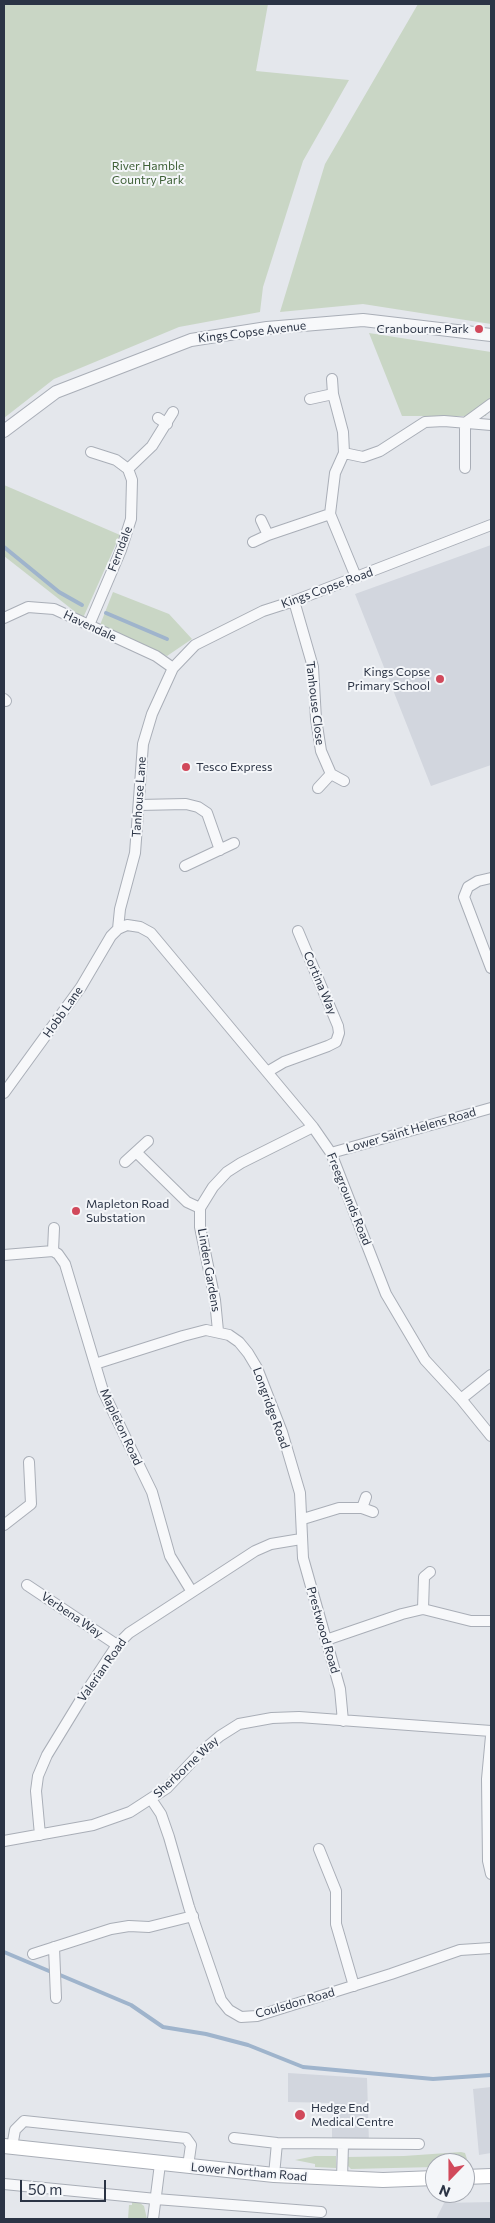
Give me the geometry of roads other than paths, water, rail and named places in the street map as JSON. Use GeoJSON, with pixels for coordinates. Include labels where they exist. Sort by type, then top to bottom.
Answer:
{"type":"FeatureCollection","features":[{"type":"Feature","properties":{"kind":"main road","name":"Lower Northam Road"},"geometry":{"type":"LineString","coordinates":[[8,2146],[274,2175],[342,2179],[425,2178]]}},
{"type":"Feature","properties":{"kind":"main road"},"geometry":{"type":"LineString","coordinates":[[475,2177],[491,2176]]}},
{"type":"Feature","properties":{"kind":"street","name":"Kings Copse Avenue"},"geometry":{"type":"LineString","coordinates":[[4,431],[56,392],[191,340],[267,328],[363,320],[491,335]]}},
{"type":"Feature","properties":{"kind":"street"},"geometry":{"type":"LineString","coordinates":[[332,379],[333,394],[344,432],[344,453],[334,474],[330,514],[356,577]]}},
{"type":"Feature","properties":{"kind":"street"},"geometry":{"type":"LineString","coordinates":[[310,399],[333,394]]}},
{"type":"Feature","properties":{"kind":"street"},"geometry":{"type":"LineString","coordinates":[[464,423],[491,404]]}},
{"type":"Feature","properties":{"kind":"street"},"geometry":{"type":"LineString","coordinates":[[95,455],[116,460],[128,469],[152,446],[163,421],[173,412]]}},
{"type":"Feature","properties":{"kind":"street"},"geometry":{"type":"LineString","coordinates":[[344,453],[363,457],[380,452],[425,422],[444,421],[491,425]]}},
{"type":"Feature","properties":{"kind":"street"},"geometry":{"type":"LineString","coordinates":[[464,423],[465,468]]}},
{"type":"Feature","properties":{"kind":"street","name":"Ferndale"},"geometry":{"type":"LineString","coordinates":[[89,625],[122,550],[132,519],[132,480],[128,469]]}},
{"type":"Feature","properties":{"kind":"street"},"geometry":{"type":"LineString","coordinates":[[253,542],[330,514]]}},
{"type":"Feature","properties":{"kind":"street"},"geometry":{"type":"LineString","coordinates":[[262,520],[268,535]]}},
{"type":"Feature","properties":{"kind":"street","name":"Kings Copse Road"},"geometry":{"type":"LineString","coordinates":[[173,668],[195,645],[262,611],[294,601],[491,525]]}},
{"type":"Feature","properties":{"kind":"street","name":"Tanhouse Close"},"geometry":{"type":"LineString","coordinates":[[294,601],[313,667],[316,719],[321,750],[331,774]]}},
{"type":"Feature","properties":{"kind":"street","name":"Havendale"},"geometry":{"type":"LineString","coordinates":[[4,618],[28,607],[54,609],[156,656],[173,668]]}},
{"type":"Feature","properties":{"kind":"street","name":"Tanhouse Lane"},"geometry":{"type":"LineString","coordinates":[[118,929],[120,909],[135,854],[143,744],[152,714],[173,668]]}},
{"type":"Feature","properties":{"kind":"street"},"geometry":{"type":"LineString","coordinates":[[318,788],[331,774],[344,781]]}},
{"type":"Feature","properties":{"kind":"street"},"geometry":{"type":"LineString","coordinates":[[139,805],[186,804],[198,807],[207,813],[220,850]]}},
{"type":"Feature","properties":{"kind":"street"},"geometry":{"type":"LineString","coordinates":[[185,866],[234,843]]}},
{"type":"Feature","properties":{"kind":"street"},"geometry":{"type":"LineString","coordinates":[[491,878],[478,881],[468,887],[464,897],[491,968]]}},
{"type":"Feature","properties":{"kind":"street","name":"Freegrounds Road"},"geometry":{"type":"LineString","coordinates":[[118,929],[127,925],[135,925],[151,933],[313,1127],[331,1153],[386,1294],[425,1360],[461,1399],[491,1436]]}},
{"type":"Feature","properties":{"kind":"street","name":"Hobb Lane"},"geometry":{"type":"LineString","coordinates":[[4,1093],[81,987],[111,936],[118,929]]}},
{"type":"Feature","properties":{"kind":"street","name":"Cortina Way"},"geometry":{"type":"LineString","coordinates":[[267,1072],[284,1062],[336,1042],[339,1033],[338,1026],[302,936]]}},
{"type":"Feature","properties":{"kind":"street","name":"Lower Saint Helens Road"},"geometry":{"type":"LineString","coordinates":[[331,1153],[491,1108]]}},
{"type":"Feature","properties":{"kind":"street"},"geometry":{"type":"LineString","coordinates":[[136,1152],[186,1202],[200,1208],[213,1187],[227,1172],[313,1127]]}},
{"type":"Feature","properties":{"kind":"street"},"geometry":{"type":"LineString","coordinates":[[125,1162],[148,1141]]}},
{"type":"Feature","properties":{"kind":"street","name":"Linden Gardens"},"geometry":{"type":"LineString","coordinates":[[200,1208],[200,1227],[215,1300],[218,1331]]}},
{"type":"Feature","properties":{"kind":"street"},"geometry":{"type":"LineString","coordinates":[[4,1255],[53,1251],[54,1228]]}},
{"type":"Feature","properties":{"kind":"street","name":"Mapleton Road"},"geometry":{"type":"LineString","coordinates":[[53,1251],[58,1254],[65,1264],[103,1391],[152,1492],[170,1556],[192,1592]]}},
{"type":"Feature","properties":{"kind":"street"},"geometry":{"type":"LineString","coordinates":[[95,1364],[182,1336],[206,1330],[218,1331]]}},
{"type":"Feature","properties":{"kind":"street","name":"Longridge Road"},"geometry":{"type":"LineString","coordinates":[[218,1331],[239,1342],[257,1368],[282,1432],[298,1485],[303,1519],[301,1539]]}},
{"type":"Feature","properties":{"kind":"street"},"geometry":{"type":"LineString","coordinates":[[461,1399],[491,1375]]}},
{"type":"Feature","properties":{"kind":"street"},"geometry":{"type":"LineString","coordinates":[[4,1525],[31,1504],[28,1462]]}},
{"type":"Feature","properties":{"kind":"street"},"geometry":{"type":"LineString","coordinates":[[362,1508],[366,1497]]}},
{"type":"Feature","properties":{"kind":"street"},"geometry":{"type":"LineString","coordinates":[[303,1519],[339,1508],[362,1508],[373,1512]]}},
{"type":"Feature","properties":{"kind":"street","name":"Valerian Road"},"geometry":{"type":"LineString","coordinates":[[40,1835],[36,1791],[38,1776],[47,1755],[117,1645],[129,1633],[255,1551],[272,1544],[301,1539]]}},
{"type":"Feature","properties":{"kind":"street","name":"Prestwood Road"},"geometry":{"type":"LineString","coordinates":[[301,1539],[303,1558],[340,1689],[343,1721]]}},
{"type":"Feature","properties":{"kind":"street"},"geometry":{"type":"LineString","coordinates":[[423,1609],[424,1577],[430,1572]]}},
{"type":"Feature","properties":{"kind":"street","name":"Verbena Way"},"geometry":{"type":"LineString","coordinates":[[27,1585],[117,1645]]}},
{"type":"Feature","properties":{"kind":"street"},"geometry":{"type":"LineString","coordinates":[[326,1640],[402,1614],[423,1609],[471,1621],[491,1621]]}},
{"type":"Feature","properties":{"kind":"street","name":"Sherborne Way"},"geometry":{"type":"LineString","coordinates":[[4,1841],[101,1823],[130,1812],[173,1782],[220,1736],[239,1724],[287,1717],[491,1731]]}},
{"type":"Feature","properties":{"kind":"street"},"geometry":{"type":"LineString","coordinates":[[491,1736],[487,1779],[488,1861],[491,1874]]}},
{"type":"Feature","properties":{"kind":"street","name":"Coulsdon Road"},"geometry":{"type":"LineString","coordinates":[[151,1799],[161,1814],[221,2000],[229,2010],[241,2017],[257,2016],[460,1950],[491,1948]]}},
{"type":"Feature","properties":{"kind":"street"},"geometry":{"type":"LineString","coordinates":[[319,1849],[336,1890],[336,1924],[354,1986]]}},
{"type":"Feature","properties":{"kind":"street"},"geometry":{"type":"LineString","coordinates":[[33,1954],[111,1929],[130,1926],[149,1927],[193,1916]]}},
{"type":"Feature","properties":{"kind":"street"},"geometry":{"type":"LineString","coordinates":[[52,1993],[54,1948]]}},
{"type":"Feature","properties":{"kind":"street"},"geometry":{"type":"LineString","coordinates":[[8,2146],[14,2130],[24,2121],[186,2138],[191,2145],[188,2166]]}},
{"type":"Feature","properties":{"kind":"street"},"geometry":{"type":"LineString","coordinates":[[234,2138],[277,2143],[419,2144]]}},
{"type":"Feature","properties":{"kind":"street"},"geometry":{"type":"LineString","coordinates":[[274,2175],[277,2143]]}},
{"type":"Feature","properties":{"kind":"street"},"geometry":{"type":"LineString","coordinates":[[342,2179],[343,2144]]}},
{"type":"Feature","properties":{"kind":"street"},"geometry":{"type":"LineString","coordinates":[[153,2219],[160,2164]]}},
{"type":"Feature","properties":{"kind":"street"},"geometry":{"type":"LineString","coordinates":[[4,2184],[156,2200],[321,2212]]}},
{"type":"Feature","properties":{"kind":"waterway"},"geometry":{"type":"LineString","coordinates":[[4,547],[59,592],[82,605]]}},
{"type":"Feature","properties":{"kind":"waterway"},"geometry":{"type":"LineString","coordinates":[[106,613],[167,639]]}},
{"type":"Feature","properties":{"kind":"waterway"},"geometry":{"type":"LineString","coordinates":[[4,1952],[49,1971]]}},
{"type":"Feature","properties":{"kind":"waterway"},"geometry":{"type":"LineString","coordinates":[[60,1975],[131,2005],[163,2027],[206,2034],[248,2045],[303,2067],[433,2079],[491,2075]]}},
{"type":"Feature","properties":{"kind":"place","name":"Cranbourne Park"},"geometry":{"type":"Point","coordinates":[479,329]}},
{"type":"Feature","properties":{"kind":"place","name":"Kings Copse Primary School"},"geometry":{"type":"Point","coordinates":[440,679]}},
{"type":"Feature","properties":{"kind":"place","name":"Tesco Express"},"geometry":{"type":"Point","coordinates":[186,767]}},
{"type":"Feature","properties":{"kind":"place","name":"Mapleton Road Substation"},"geometry":{"type":"Point","coordinates":[76,1211]}},
{"type":"Feature","properties":{"kind":"place","name":"Hedge End Medical Centre"},"geometry":{"type":"Point","coordinates":[300,2115]}},
{"type":"Feature","properties":{"kind":"park label","name":"River Hamble Country Park"},"geometry":{"type":"Point","coordinates":[148,173]}}]}
